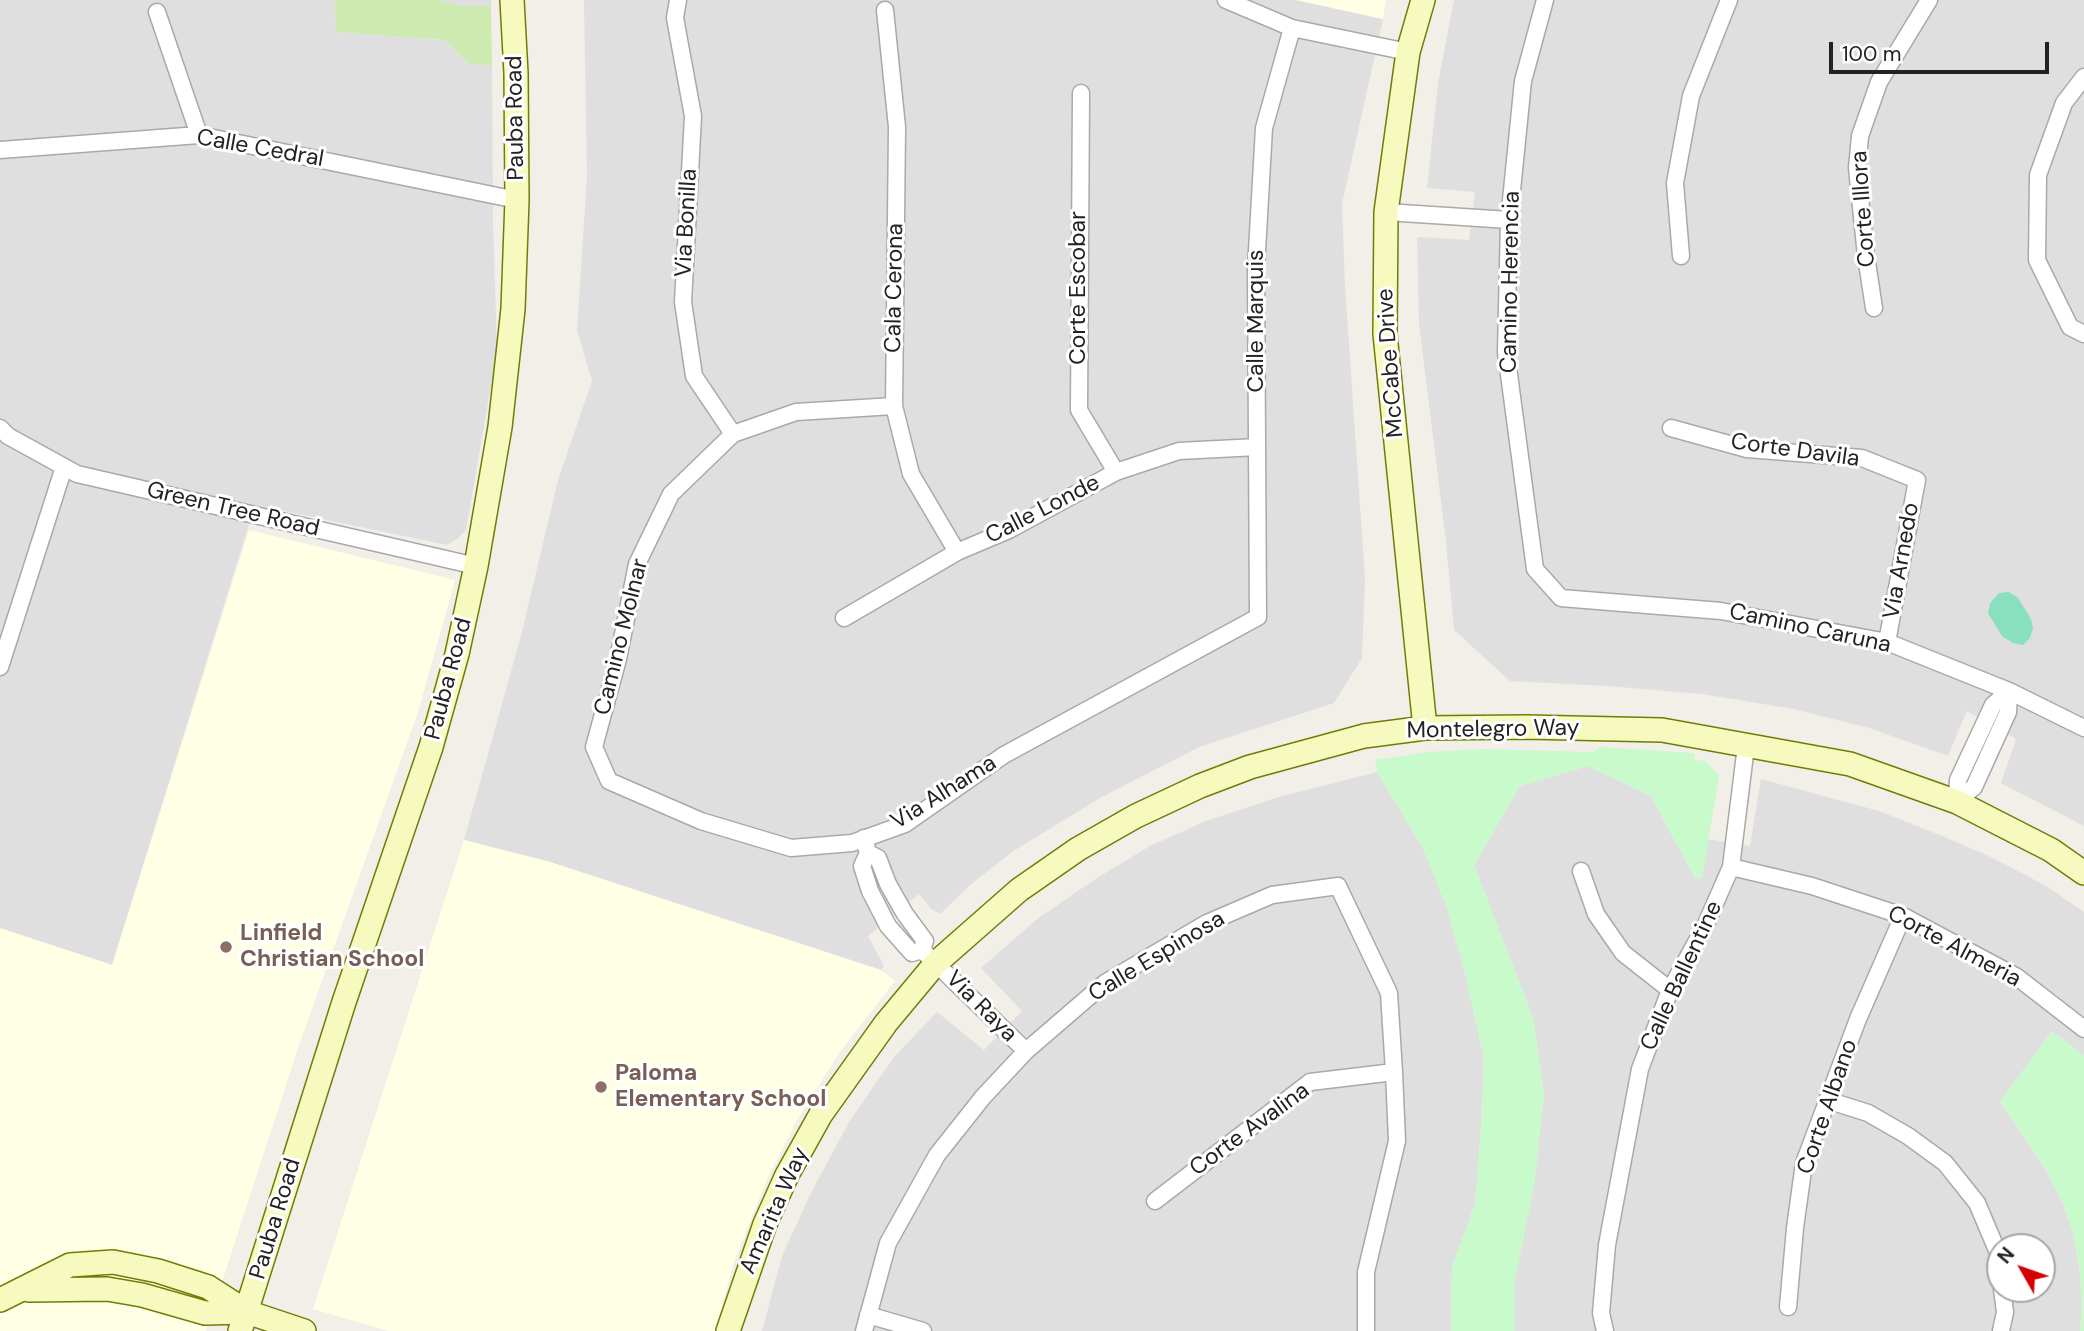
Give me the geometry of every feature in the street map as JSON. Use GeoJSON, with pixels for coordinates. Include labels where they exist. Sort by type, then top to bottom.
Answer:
{"type":"FeatureCollection","features":[{"type":"Feature","properties":{"kind":"street","name":"Pauba Road"},"geometry":{"type":"LineString","coordinates":[[244,1321],[344,1002],[431,747],[457,654],[476,566],[508,368],[513,309],[517,200],[516,73],[512,0]]}},
{"type":"Feature","properties":{"kind":"street","name":"Via Bonilla"},"geometry":{"type":"LineString","coordinates":[[678,0],[675,18],[692,116],[683,302],[694,376],[733,434]]}},
{"type":"Feature","properties":{"kind":"street"},"geometry":{"type":"LineString","coordinates":[[1226,0],[1292,28],[1408,52]]}},
{"type":"Feature","properties":{"kind":"street","name":"McCabe Drive"},"geometry":{"type":"LineString","coordinates":[[1423,0],[1408,52],[1386,212],[1385,334],[1425,728]]}},
{"type":"Feature","properties":{"kind":"street","name":"Camino Herencia"},"geometry":{"type":"LineString","coordinates":[[1545,0],[1523,80],[1508,220],[1506,352],[1535,569],[1561,598]]}},
{"type":"Feature","properties":{"kind":"street"},"geometry":{"type":"LineString","coordinates":[[1681,256],[1675,183],[1691,96],[1729,0]]}},
{"type":"Feature","properties":{"kind":"street","name":"Corte Illora"},"geometry":{"type":"LineString","coordinates":[[1874,308],[1857,168],[1860,136],[1879,82],[1929,0]]}},
{"type":"Feature","properties":{"kind":"street","name":"Cala Cerona"},"geometry":{"type":"LineString","coordinates":[[885,10],[897,127],[894,406],[911,474],[957,552]]}},
{"type":"Feature","properties":{"kind":"street"},"geometry":{"type":"LineString","coordinates":[[157,12],[199,135]]}},
{"type":"Feature","properties":{"kind":"street","name":"Calle Marquis"},"geometry":{"type":"LineString","coordinates":[[1258,617],[1256,268],[1264,128],[1292,28]]}},
{"type":"Feature","properties":{"kind":"street"},"geometry":{"type":"LineString","coordinates":[[2084,77],[2064,103],[2038,175],[2037,260],[2070,327],[2084,334]]}},
{"type":"Feature","properties":{"kind":"street","name":"Corte Escobar"},"geometry":{"type":"LineString","coordinates":[[1081,93],[1079,410],[1116,472]]}},
{"type":"Feature","properties":{"kind":"street","name":"Calle Cedral"},"geometry":{"type":"LineString","coordinates":[[0,150],[199,135],[517,200]]}},
{"type":"Feature","properties":{"kind":"street"},"geometry":{"type":"LineString","coordinates":[[1386,212],[1508,220]]}},
{"type":"Feature","properties":{"kind":"street","name":"Camino Molnar"},"geometry":{"type":"LineString","coordinates":[[609,780],[594,747],[618,659],[637,564],[671,494],[733,434],[796,412],[894,406]]}},
{"type":"Feature","properties":{"kind":"street","name":"Green Tree Road"},"geometry":{"type":"LineString","coordinates":[[0,428],[8,436],[77,474],[476,566]]}},
{"type":"Feature","properties":{"kind":"street","name":"Corte Davila"},"geometry":{"type":"LineString","coordinates":[[1671,428],[1747,449],[1862,458],[1917,480]]}},
{"type":"Feature","properties":{"kind":"street","name":"Calle Londe"},"geometry":{"type":"LineString","coordinates":[[844,618],[957,552],[1009,530],[1116,472],[1179,451],[1257,447]]}},
{"type":"Feature","properties":{"kind":"street"},"geometry":{"type":"LineString","coordinates":[[0,667],[64,467]]}},
{"type":"Feature","properties":{"kind":"street","name":"Via Arnedo"},"geometry":{"type":"LineString","coordinates":[[1887,642],[1917,480]]}},
{"type":"Feature","properties":{"kind":"street","name":"Camino Caruna"},"geometry":{"type":"LineString","coordinates":[[1561,598],[1721,611],[1887,642],[2009,691],[2084,729]]}},
{"type":"Feature","properties":{"kind":"street","name":"Via Alhama"},"geometry":{"type":"LineString","coordinates":[[609,780],[701,821],[791,848],[852,842],[866,845],[905,824],[1004,755],[1258,617]]}},
{"type":"Feature","properties":{"kind":"street"},"geometry":{"type":"LineString","coordinates":[[1957,802],[1974,787],[2008,712],[2009,691]]}},
{"type":"Feature","properties":{"kind":"street","name":"Montelegro Way"},"geometry":{"type":"LineString","coordinates":[[929,956],[1078,849],[1136,816],[1200,786],[1250,767],[1364,736],[1425,728],[1662,730],[1850,764],[1957,802],[2051,850],[2084,873]]}},
{"type":"Feature","properties":{"kind":"street","name":"Calle Ballentine"},"geometry":{"type":"LineString","coordinates":[[1605,1331],[1601,1313],[1606,1245],[1640,1069],[1670,990],[1706,924],[1731,867],[1746,746]]}},
{"type":"Feature","properties":{"kind":"street"},"geometry":{"type":"LineString","coordinates":[[866,845],[878,858],[888,884],[925,941],[929,956]]}},
{"type":"Feature","properties":{"kind":"street","name":"Corte Almeria"},"geometry":{"type":"LineString","coordinates":[[1731,867],[1812,886],[1903,916],[2017,977],[2084,1029]]}},
{"type":"Feature","properties":{"kind":"street"},"geometry":{"type":"LineString","coordinates":[[1581,871],[1596,914],[1623,953],[1670,990]]}},
{"type":"Feature","properties":{"kind":"street","name":"Calle Espinosa"},"geometry":{"type":"LineString","coordinates":[[866,1323],[888,1243],[936,1155],[983,1097],[1026,1051],[1105,983],[1207,923],[1272,895],[1338,886],[1389,993],[1394,1072]]}},
{"type":"Feature","properties":{"kind":"street","name":"Corte Albano"},"geometry":{"type":"LineString","coordinates":[[1788,1307],[1804,1163],[1903,916]]}},
{"type":"Feature","properties":{"kind":"street","name":"Via Raya"},"geometry":{"type":"LineString","coordinates":[[929,956],[1026,1051]]}},
{"type":"Feature","properties":{"kind":"street","name":"Amarita Way"},"geometry":{"type":"LineString","coordinates":[[729,1331],[746,1275],[787,1175],[821,1114],[886,1023],[929,956]]}},
{"type":"Feature","properties":{"kind":"street"},"geometry":{"type":"LineString","coordinates":[[1366,1331],[1366,1272],[1397,1141],[1394,1072]]}},
{"type":"Feature","properties":{"kind":"street","name":"Corte Avalina"},"geometry":{"type":"LineString","coordinates":[[1155,1201],[1310,1082],[1394,1072]]}},
{"type":"Feature","properties":{"kind":"street"},"geometry":{"type":"LineString","coordinates":[[1827,1100],[1868,1113],[1908,1136],[1945,1163],[1977,1203],[1990,1233]]}},
{"type":"Feature","properties":{"kind":"street"},"geometry":{"type":"LineString","coordinates":[[9,1295],[70,1265],[113,1262],[158,1271],[208,1287],[244,1321],[304,1331]]}},
{"type":"Feature","properties":{"kind":"street"},"geometry":{"type":"LineString","coordinates":[[2001,1331],[2004,1303]]}},
{"type":"Feature","properties":{"kind":"street"},"geometry":{"type":"LineString","coordinates":[[866,1323],[923,1331]]}},
{"type":"Feature","properties":{"kind":"shaded area"},"geometry":{"type":"Polygon","coordinates":[[[0,0],[335,0],[336,32],[445,40],[468,64],[492,66],[497,351],[466,530],[447,545],[255,505],[112,965],[0,928],[0,0]]]}},
{"type":"Feature","properties":{"kind":"shaded area"},"geometry":{"type":"Polygon","coordinates":[[[435,0],[491,0],[491,6],[463,6],[435,0]]]}},
{"type":"Feature","properties":{"kind":"shaded area"},"geometry":{"type":"Polygon","coordinates":[[[584,0],[1296,0],[1383,19],[1342,204],[1365,579],[1362,658],[1334,703],[1199,747],[1100,798],[1012,852],[970,885],[940,914],[931,909],[919,894],[868,936],[884,966],[881,970],[550,862],[464,840],[522,632],[558,480],[592,381],[577,330],[587,177],[584,0]]]}},
{"type":"Feature","properties":{"kind":"shaded area"},"geometry":{"type":"Polygon","coordinates":[[[1296,0],[1386,0],[1383,19],[1296,0]]]}},
{"type":"Feature","properties":{"kind":"shaded area"},"geometry":{"type":"Polygon","coordinates":[[[1454,0],[2084,0],[2084,826],[2001,783],[2016,739],[1967,711],[1948,756],[1869,728],[1793,709],[1702,694],[1510,681],[1454,630],[1419,324],[1417,237],[1469,240],[1475,192],[1427,188],[1438,83],[1454,0]]]}},
{"type":"Feature","properties":{"kind":"shaded area","name":"Linfield Christian School"},"geometry":{"type":"Polygon","coordinates":[[[249,530],[455,580],[418,712],[299,1045],[206,1331],[0,1331],[0,928],[112,965],[249,530]]]}},
{"type":"Feature","properties":{"kind":"shaded area"},"geometry":{"type":"Polygon","coordinates":[[[1588,766],[1651,796],[1695,878],[1701,878],[1708,839],[1750,846],[1761,779],[1879,811],[1945,837],[2046,886],[2084,912],[2084,1056],[2052,1031],[2000,1102],[2044,1167],[2062,1201],[2074,1236],[2080,1273],[2080,1331],[1515,1331],[1515,1279],[1534,1186],[1544,1095],[1533,1018],[1474,865],[1520,786],[1588,766]]]}},
{"type":"Feature","properties":{"kind":"shaded area"},"geometry":{"type":"Polygon","coordinates":[[[1377,772],[1423,848],[1447,908],[1484,1059],[1475,1204],[1452,1267],[1451,1331],[762,1331],[782,1256],[813,1189],[849,1122],[894,1057],[937,1012],[984,1050],[1022,1011],[981,968],[1037,919],[1150,846],[1206,821],[1282,796],[1377,772]]]}},
{"type":"Feature","properties":{"kind":"shaded area","name":"Paloma Elementary School"},"geometry":{"type":"Polygon","coordinates":[[[464,840],[550,862],[881,970],[895,981],[839,1053],[797,1120],[767,1179],[734,1262],[715,1331],[388,1331],[313,1309],[464,840]]]}},
{"type":"Feature","properties":{"kind":"green space"},"geometry":{"type":"Polygon","coordinates":[[[335,0],[435,0],[463,6],[491,6],[492,66],[468,64],[445,40],[336,32],[335,0]]]}},
{"type":"Feature","properties":{"kind":"green space"},"geometry":{"type":"Polygon","coordinates":[[[2009,592],[2018,598],[2031,619],[2033,628],[2030,638],[2023,645],[2013,643],[2002,636],[1988,613],[1990,603],[1999,593],[2009,592]]]}},
{"type":"Feature","properties":{"kind":"green space"},"geometry":{"type":"Polygon","coordinates":[[[1600,747],[1694,753],[1695,760],[1706,761],[1719,776],[1702,878],[1695,878],[1651,796],[1588,766],[1520,786],[1474,865],[1533,1018],[1544,1095],[1534,1186],[1515,1279],[1515,1331],[1451,1331],[1452,1267],[1475,1204],[1484,1059],[1447,908],[1423,848],[1377,772],[1375,760],[1428,752],[1484,749],[1593,752],[1600,747]]]}},
{"type":"Feature","properties":{"kind":"green space"},"geometry":{"type":"Polygon","coordinates":[[[2052,1031],[2084,1056],[2084,1331],[2080,1331],[2080,1273],[2074,1236],[2062,1201],[2044,1166],[2000,1102],[2052,1031]]]}},
{"type":"Feature","properties":{"kind":"place","name":"Linfield Christian School"},"geometry":{"type":"Point","coordinates":[226,947]}},
{"type":"Feature","properties":{"kind":"place","name":"Paloma Elementary School"},"geometry":{"type":"Point","coordinates":[601,1087]}}]}
